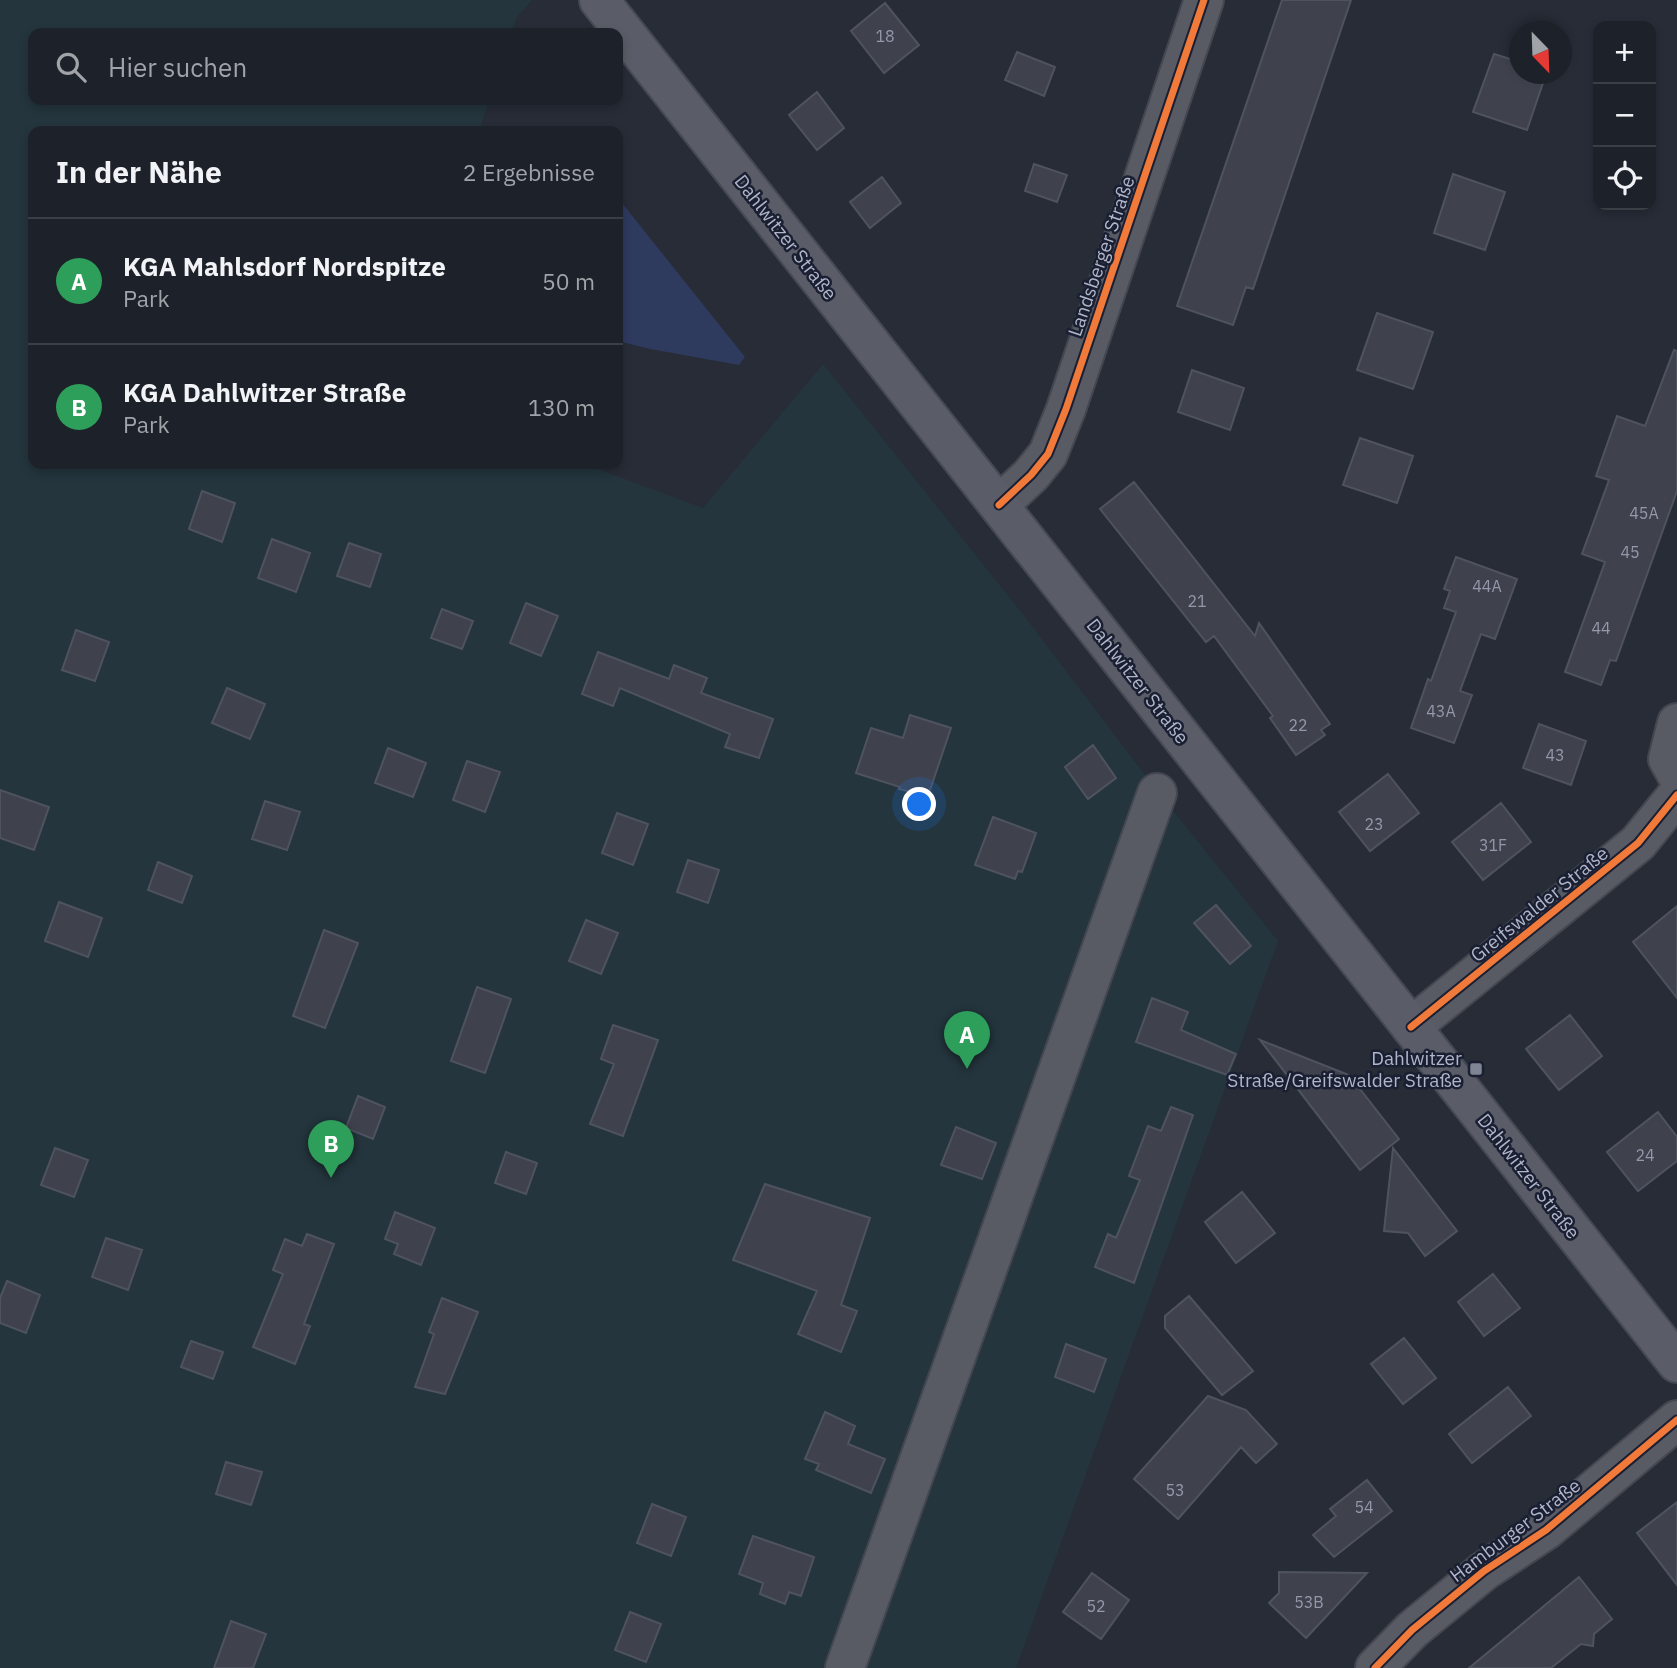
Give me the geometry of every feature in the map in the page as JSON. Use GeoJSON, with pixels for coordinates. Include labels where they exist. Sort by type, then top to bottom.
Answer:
{"type":"FeatureCollection","features":[{"type":"Feature","properties":{"kind":"main road","name":"Dahlwitzer Straße"},"geometry":{"type":"LineString","coordinates":[[599,0],[621,28]]}},
{"type":"Feature","properties":{"kind":"main road","name":"Dahlwitzer Straße"},"geometry":{"type":"LineString","coordinates":[[623,30],[1677,1363]]}},
{"type":"Feature","properties":{"kind":"street","name":"Landsberger Straße"},"geometry":{"type":"LineString","coordinates":[[999,505],[1031,475],[1048,454],[1066,409],[1204,0]]}},
{"type":"Feature","properties":{"kind":"street"},"geometry":{"type":"LineString","coordinates":[[1677,723],[1668,759],[1677,775]]}},
{"type":"Feature","properties":{"kind":"street"},"geometry":{"type":"LineString","coordinates":[[845,1668],[1157,793]]}},
{"type":"Feature","properties":{"kind":"street","name":"Greifswalder Straße"},"geometry":{"type":"LineString","coordinates":[[1411,1027],[1638,843],[1677,795]]}},
{"type":"Feature","properties":{"kind":"street","name":"Hamburger Straße"},"geometry":{"type":"LineString","coordinates":[[1375,1668],[1422,1622],[1484,1572],[1546,1531],[1677,1420]]}},
{"type":"Feature","properties":{"kind":"shaded area"},"geometry":{"type":"Polygon","coordinates":[[[0,0],[532,0],[517,17],[513,28],[28,28],[28,105],[487,105],[481,126],[28,126],[28,469],[598,469],[703,508],[823,364],[1278,941],[1016,1668],[0,1668],[0,0]]]}},
{"type":"Feature","properties":{"kind":"water"},"geometry":{"type":"Polygon","coordinates":[[[623,204],[745,357],[739,365],[623,342],[623,204]]]}},
{"type":"Feature","properties":{"kind":"building"},"geometry":{"type":"Polygon","coordinates":[[[1282,0],[1351,0],[1253,289],[1246,287],[1233,325],[1177,306],[1282,0]]]}},
{"type":"Feature","properties":{"kind":"building"},"geometry":{"type":"Polygon","coordinates":[[[885,3],[919,45],[884,73],[851,31],[885,3]]]}},
{"type":"Feature","properties":{"kind":"building"},"geometry":{"type":"Polygon","coordinates":[[[1017,52],[1055,67],[1044,96],[1005,80],[1017,52]]]}},
{"type":"Feature","properties":{"kind":"building"},"geometry":{"type":"Polygon","coordinates":[[[1494,54],[1509,59],[1509,84],[1543,84],[1527,130],[1473,112],[1494,54]]]}},
{"type":"Feature","properties":{"kind":"building"},"geometry":{"type":"Polygon","coordinates":[[[817,92],[844,128],[817,150],[789,115],[817,92]]]}},
{"type":"Feature","properties":{"kind":"building"},"geometry":{"type":"Polygon","coordinates":[[[1034,164],[1067,175],[1057,202],[1025,191],[1034,164]]]}},
{"type":"Feature","properties":{"kind":"building"},"geometry":{"type":"Polygon","coordinates":[[[1453,174],[1505,192],[1485,250],[1434,233],[1453,174]]]}},
{"type":"Feature","properties":{"kind":"building"},"geometry":{"type":"Polygon","coordinates":[[[882,177],[901,203],[870,228],[850,202],[882,177]]]}},
{"type":"Feature","properties":{"kind":"building"},"geometry":{"type":"Polygon","coordinates":[[[1377,313],[1433,332],[1413,389],[1357,370],[1377,313]]]}},
{"type":"Feature","properties":{"kind":"building"},"geometry":{"type":"Polygon","coordinates":[[[1674,350],[1677,351],[1677,491],[1616,661],[1610,660],[1601,685],[1565,672],[1605,562],[1582,554],[1609,480],[1596,476],[1617,416],[1645,426],[1674,350]]]}},
{"type":"Feature","properties":{"kind":"building"},"geometry":{"type":"Polygon","coordinates":[[[1192,370],[1244,388],[1230,430],[1178,412],[1192,370]]]}},
{"type":"Feature","properties":{"kind":"building"},"geometry":{"type":"Polygon","coordinates":[[[1360,438],[1413,456],[1397,503],[1343,485],[1360,438]]]}},
{"type":"Feature","properties":{"kind":"building"},"geometry":{"type":"Polygon","coordinates":[[[1134,482],[1255,636],[1259,623],[1330,724],[1321,730],[1325,735],[1296,755],[1270,718],[1273,716],[1214,636],[1206,642],[1100,509],[1134,482]]]}},
{"type":"Feature","properties":{"kind":"building"},"geometry":{"type":"Polygon","coordinates":[[[202,491],[235,503],[222,542],[189,529],[202,491]]]}},
{"type":"Feature","properties":{"kind":"building"},"geometry":{"type":"Polygon","coordinates":[[[272,539],[310,553],[296,592],[258,578],[272,539]]]}},
{"type":"Feature","properties":{"kind":"building"},"geometry":{"type":"Polygon","coordinates":[[[349,543],[381,554],[370,587],[337,576],[349,543]]]}},
{"type":"Feature","properties":{"kind":"building"},"geometry":{"type":"Polygon","coordinates":[[[1456,557],[1517,579],[1495,639],[1481,634],[1460,691],[1472,695],[1454,743],[1411,728],[1456,612],[1444,608],[1450,591],[1444,589],[1456,557]]]}},
{"type":"Feature","properties":{"kind":"building"},"geometry":{"type":"Polygon","coordinates":[[[526,603],[558,616],[541,656],[510,643],[526,603]]]}},
{"type":"Feature","properties":{"kind":"building"},"geometry":{"type":"Polygon","coordinates":[[[442,609],[473,621],[462,649],[431,638],[442,609]]]}},
{"type":"Feature","properties":{"kind":"building"},"geometry":{"type":"Polygon","coordinates":[[[76,630],[109,642],[95,681],[62,670],[76,630]]]}},
{"type":"Feature","properties":{"kind":"building"},"geometry":{"type":"Polygon","coordinates":[[[598,652],[669,679],[674,665],[707,678],[701,693],[773,719],[759,758],[725,747],[730,734],[620,688],[613,706],[582,694],[598,652]]]}},
{"type":"Feature","properties":{"kind":"building"},"geometry":{"type":"Polygon","coordinates":[[[227,688],[265,704],[250,739],[212,723],[227,688]]]}},
{"type":"Feature","properties":{"kind":"building"},"geometry":{"type":"Polygon","coordinates":[[[910,715],[951,728],[928,796],[899,789],[900,787],[856,773],[871,728],[903,738],[910,715]]]}},
{"type":"Feature","properties":{"kind":"building"},"geometry":{"type":"Polygon","coordinates":[[[1539,724],[1586,741],[1571,785],[1523,768],[1539,724]]]}},
{"type":"Feature","properties":{"kind":"building"},"geometry":{"type":"Polygon","coordinates":[[[1093,745],[1116,778],[1088,799],[1065,767],[1093,745]]]}},
{"type":"Feature","properties":{"kind":"building"},"geometry":{"type":"Polygon","coordinates":[[[388,748],[426,763],[413,797],[375,783],[388,748]]]}},
{"type":"Feature","properties":{"kind":"building"},"geometry":{"type":"Polygon","coordinates":[[[467,761],[500,772],[485,812],[453,800],[467,761]]]}},
{"type":"Feature","properties":{"kind":"building"},"geometry":{"type":"Polygon","coordinates":[[[1388,774],[1419,813],[1370,851],[1339,812],[1388,774]]]}},
{"type":"Feature","properties":{"kind":"building"},"geometry":{"type":"Polygon","coordinates":[[[0,790],[49,807],[34,850],[0,838],[0,790]]]}},
{"type":"Feature","properties":{"kind":"building"},"geometry":{"type":"Polygon","coordinates":[[[265,801],[300,812],[287,850],[252,839],[265,801]]]}},
{"type":"Feature","properties":{"kind":"building"},"geometry":{"type":"Polygon","coordinates":[[[1501,803],[1531,842],[1483,880],[1452,842],[1501,803]]]}},
{"type":"Feature","properties":{"kind":"building"},"geometry":{"type":"Polygon","coordinates":[[[617,813],[648,824],[633,865],[602,853],[617,813]]]}},
{"type":"Feature","properties":{"kind":"building"},"geometry":{"type":"Polygon","coordinates":[[[993,817],[1036,833],[1022,872],[1018,871],[1015,879],[975,865],[993,817]]]}},
{"type":"Feature","properties":{"kind":"building"},"geometry":{"type":"Polygon","coordinates":[[[688,860],[719,870],[708,903],[677,892],[688,860]]]}},
{"type":"Feature","properties":{"kind":"building"},"geometry":{"type":"Polygon","coordinates":[[[158,862],[192,876],[182,903],[148,890],[158,862]]]}},
{"type":"Feature","properties":{"kind":"building"},"geometry":{"type":"Polygon","coordinates":[[[59,902],[102,918],[88,957],[45,941],[59,902]]]}},
{"type":"Feature","properties":{"kind":"building"},"geometry":{"type":"Polygon","coordinates":[[[1216,905],[1251,946],[1230,964],[1194,923],[1216,905]]]}},
{"type":"Feature","properties":{"kind":"building"},"geometry":{"type":"Polygon","coordinates":[[[1677,906],[1677,998],[1633,942],[1677,906]]]}},
{"type":"Feature","properties":{"kind":"building"},"geometry":{"type":"Polygon","coordinates":[[[586,920],[618,933],[601,974],[569,961],[586,920]]]}},
{"type":"Feature","properties":{"kind":"building"},"geometry":{"type":"Polygon","coordinates":[[[324,930],[358,943],[325,1028],[293,1016],[324,930]]]}},
{"type":"Feature","properties":{"kind":"building"},"geometry":{"type":"Polygon","coordinates":[[[477,987],[511,999],[485,1073],[451,1061],[477,987]]]}},
{"type":"Feature","properties":{"kind":"building"},"geometry":{"type":"Polygon","coordinates":[[[1152,998],[1188,1012],[1181,1030],[1236,1054],[1227,1075],[1136,1042],[1152,998]]]}},
{"type":"Feature","properties":{"kind":"building"},"geometry":{"type":"Polygon","coordinates":[[[1570,1015],[1602,1056],[1559,1090],[1526,1049],[1570,1015]]]}},
{"type":"Feature","properties":{"kind":"building"},"geometry":{"type":"Polygon","coordinates":[[[613,1025],[658,1040],[623,1136],[590,1124],[614,1064],[601,1059],[613,1025]]]}},
{"type":"Feature","properties":{"kind":"building"},"geometry":{"type":"Polygon","coordinates":[[[1260,1040],[1349,1075],[1399,1139],[1360,1170],[1260,1040]]]}},
{"type":"Feature","properties":{"kind":"building"},"geometry":{"type":"Polygon","coordinates":[[[358,1096],[385,1107],[373,1139],[346,1128],[358,1096]]]}},
{"type":"Feature","properties":{"kind":"building"},"geometry":{"type":"Polygon","coordinates":[[[1171,1107],[1193,1115],[1134,1283],[1095,1267],[1108,1234],[1116,1238],[1140,1180],[1129,1176],[1148,1126],[1161,1131],[1171,1107]]]}},
{"type":"Feature","properties":{"kind":"building"},"geometry":{"type":"Polygon","coordinates":[[[1658,1112],[1677,1137],[1677,1161],[1638,1191],[1607,1152],[1658,1112]]]}},
{"type":"Feature","properties":{"kind":"building"},"geometry":{"type":"Polygon","coordinates":[[[956,1127],[996,1143],[982,1179],[941,1165],[956,1127]]]}},
{"type":"Feature","properties":{"kind":"building"},"geometry":{"type":"Polygon","coordinates":[[[55,1148],[88,1160],[74,1197],[41,1185],[55,1148]]]}},
{"type":"Feature","properties":{"kind":"building"},"geometry":{"type":"Polygon","coordinates":[[[1393,1148],[1457,1231],[1425,1256],[1408,1233],[1384,1231],[1393,1148]]]}},
{"type":"Feature","properties":{"kind":"building"},"geometry":{"type":"Polygon","coordinates":[[[506,1152],[537,1163],[526,1194],[495,1183],[506,1152]]]}},
{"type":"Feature","properties":{"kind":"building"},"geometry":{"type":"Polygon","coordinates":[[[765,1184],[870,1218],[841,1305],[857,1311],[841,1352],[798,1334],[817,1291],[733,1260],[765,1184]]]}},
{"type":"Feature","properties":{"kind":"building"},"geometry":{"type":"Polygon","coordinates":[[[1242,1192],[1275,1233],[1236,1263],[1205,1222],[1242,1192]]]}},
{"type":"Feature","properties":{"kind":"building"},"geometry":{"type":"Polygon","coordinates":[[[395,1212],[435,1228],[421,1265],[394,1254],[398,1244],[385,1239],[395,1212]]]}},
{"type":"Feature","properties":{"kind":"building"},"geometry":{"type":"Polygon","coordinates":[[[307,1234],[334,1244],[304,1324],[310,1326],[295,1364],[253,1347],[283,1274],[273,1270],[285,1239],[302,1246],[307,1234]]]}},
{"type":"Feature","properties":{"kind":"building"},"geometry":{"type":"Polygon","coordinates":[[[106,1238],[142,1250],[128,1290],[92,1277],[106,1238]]]}},
{"type":"Feature","properties":{"kind":"building"},"geometry":{"type":"Polygon","coordinates":[[[1493,1274],[1520,1308],[1484,1336],[1458,1302],[1493,1274]]]}},
{"type":"Feature","properties":{"kind":"building"},"geometry":{"type":"Polygon","coordinates":[[[7,1281],[40,1295],[26,1333],[0,1323],[0,1298],[7,1281]]]}},
{"type":"Feature","properties":{"kind":"building"},"geometry":{"type":"Polygon","coordinates":[[[1189,1296],[1253,1371],[1222,1395],[1165,1328],[1165,1316],[1189,1296]]]}},
{"type":"Feature","properties":{"kind":"building"},"geometry":{"type":"Polygon","coordinates":[[[442,1298],[478,1312],[445,1394],[415,1387],[434,1334],[429,1332],[442,1298]]]}},
{"type":"Feature","properties":{"kind":"building"},"geometry":{"type":"Polygon","coordinates":[[[1404,1338],[1436,1378],[1403,1404],[1371,1364],[1404,1338]]]}},
{"type":"Feature","properties":{"kind":"building"},"geometry":{"type":"Polygon","coordinates":[[[191,1341],[223,1352],[213,1379],[181,1367],[191,1341]]]}},
{"type":"Feature","properties":{"kind":"building"},"geometry":{"type":"Polygon","coordinates":[[[1066,1344],[1106,1359],[1094,1392],[1055,1377],[1066,1344]]]}},
{"type":"Feature","properties":{"kind":"building"},"geometry":{"type":"Polygon","coordinates":[[[1508,1387],[1531,1416],[1472,1463],[1449,1434],[1508,1387]]]}},
{"type":"Feature","properties":{"kind":"building"},"geometry":{"type":"Polygon","coordinates":[[[1208,1396],[1246,1410],[1277,1444],[1256,1463],[1241,1447],[1178,1519],[1134,1479],[1208,1396]]]}},
{"type":"Feature","properties":{"kind":"building"},"geometry":{"type":"Polygon","coordinates":[[[825,1412],[855,1426],[848,1444],[885,1459],[871,1493],[816,1470],[819,1464],[805,1459],[825,1412]]]}},
{"type":"Feature","properties":{"kind":"building"},"geometry":{"type":"Polygon","coordinates":[[[226,1462],[262,1472],[251,1505],[216,1494],[226,1462]]]}},
{"type":"Feature","properties":{"kind":"building"},"geometry":{"type":"Polygon","coordinates":[[[1367,1480],[1392,1511],[1334,1557],[1313,1535],[1336,1516],[1330,1509],[1367,1480]]]}},
{"type":"Feature","properties":{"kind":"building"},"geometry":{"type":"Polygon","coordinates":[[[1677,1502],[1677,1585],[1637,1533],[1677,1502]]]}},
{"type":"Feature","properties":{"kind":"building"},"geometry":{"type":"Polygon","coordinates":[[[652,1504],[686,1517],[671,1556],[637,1543],[652,1504]]]}},
{"type":"Feature","properties":{"kind":"building"},"geometry":{"type":"Polygon","coordinates":[[[753,1536],[814,1557],[801,1596],[789,1592],[785,1604],[760,1594],[763,1583],[739,1574],[753,1536]]]}},
{"type":"Feature","properties":{"kind":"building"},"geometry":{"type":"Polygon","coordinates":[[[1279,1572],[1367,1573],[1306,1638],[1269,1603],[1279,1593],[1279,1572]]]}},
{"type":"Feature","properties":{"kind":"building"},"geometry":{"type":"Polygon","coordinates":[[[1092,1573],[1129,1600],[1101,1639],[1063,1612],[1092,1573]]]}},
{"type":"Feature","properties":{"kind":"building"},"geometry":{"type":"Polygon","coordinates":[[[1579,1577],[1612,1619],[1594,1634],[1593,1646],[1581,1644],[1551,1668],[1469,1668],[1579,1577]]]}},
{"type":"Feature","properties":{"kind":"building"},"geometry":{"type":"Polygon","coordinates":[[[630,1612],[661,1624],[646,1662],[615,1650],[630,1612]]]}},
{"type":"Feature","properties":{"kind":"building"},"geometry":{"type":"Polygon","coordinates":[[[231,1621],[266,1634],[253,1668],[214,1668],[231,1621]]]}},
{"type":"Feature","properties":{"kind":"cycle path"},"geometry":{"type":"LineString","coordinates":[[999,505],[1031,475],[1048,454],[1066,409],[1204,0]]}},
{"type":"Feature","properties":{"kind":"cycle path"},"geometry":{"type":"LineString","coordinates":[[1411,1027],[1638,843],[1677,795]]}},
{"type":"Feature","properties":{"kind":"cycle path"},"geometry":{"type":"LineString","coordinates":[[1375,1668],[1412,1630],[1484,1571],[1546,1530],[1677,1420]]}},
{"type":"Feature","properties":{"kind":"place","name":"KGA Mahlsdorf Nordspitze"},"geometry":{"type":"Point","coordinates":[967,1069]}},
{"type":"Feature","properties":{"kind":"place","name":"Dahlwitzer Straße/Greifswalder Straße"},"geometry":{"type":"Point","coordinates":[1476,1069]}},
{"type":"Feature","properties":{"kind":"place","name":"KGA Dahlwitzer Straße"},"geometry":{"type":"Point","coordinates":[331,1178]}}]}
